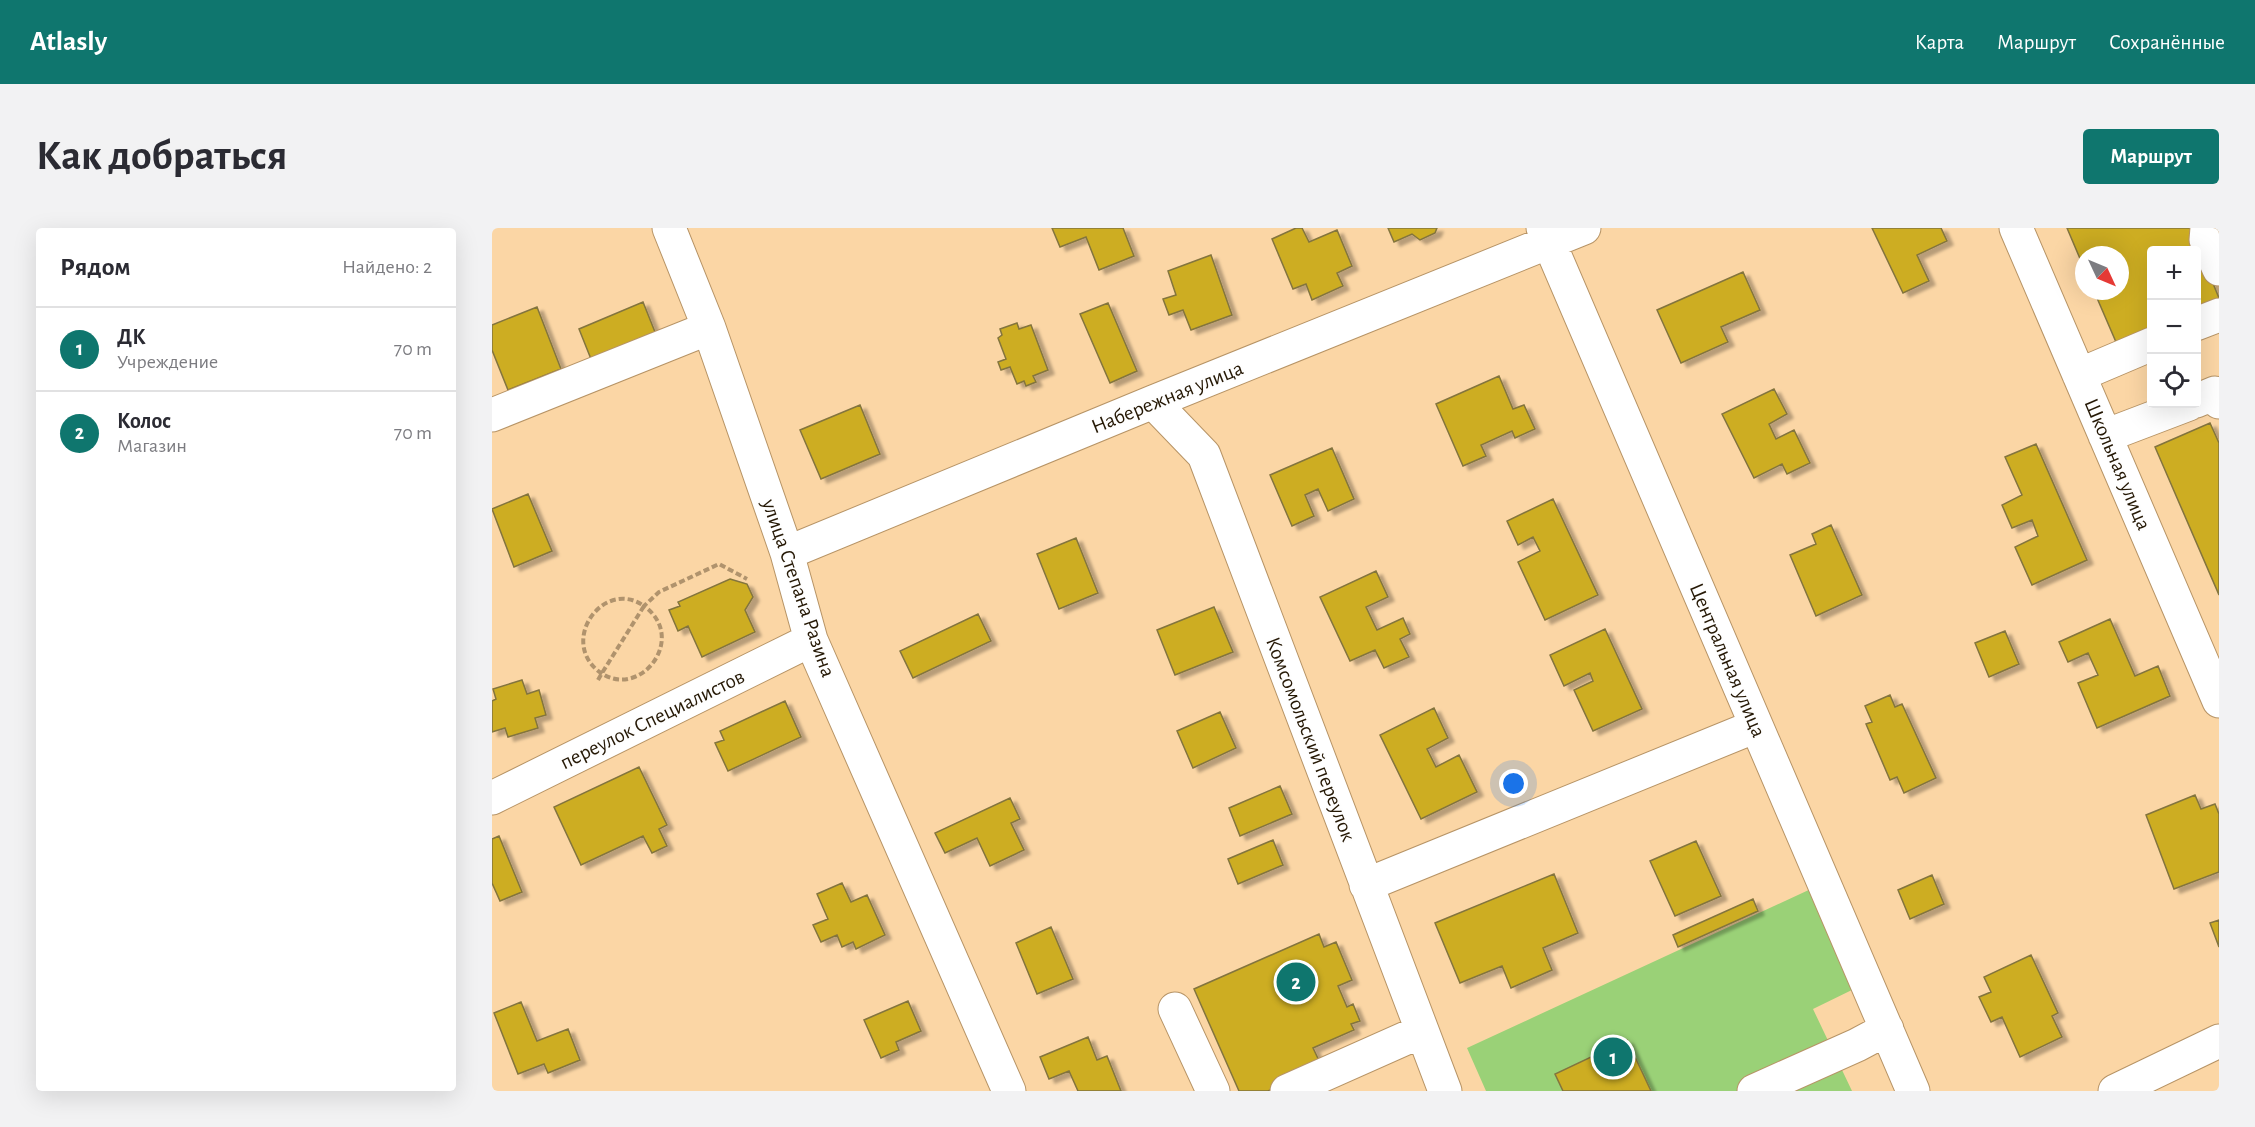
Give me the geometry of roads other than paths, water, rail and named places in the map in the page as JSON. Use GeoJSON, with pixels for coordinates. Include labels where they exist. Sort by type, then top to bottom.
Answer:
{"type":"FeatureCollection","features":[{"type":"Feature","properties":{"kind":"street","name":"улица Степана Разина"},"geometry":{"type":"LineString","coordinates":[[669,228],[709,328],[787,553],[811,640],[1009,1091]]}},
{"type":"Feature","properties":{"kind":"street","name":"Набережная улица"},"geometry":{"type":"LineString","coordinates":[[787,553],[1546,236],[1584,228]]}},
{"type":"Feature","properties":{"kind":"street","name":"Школьная улица"},"geometry":{"type":"LineString","coordinates":[[2016,228],[2219,701]]}},
{"type":"Feature","properties":{"kind":"street"},"geometry":{"type":"LineString","coordinates":[[2207,228],[2206,240],[2219,269]]}},
{"type":"Feature","properties":{"kind":"street","name":"Центральная улица"},"geometry":{"type":"LineString","coordinates":[[1546,236],[1913,1091]]}},
{"type":"Feature","properties":{"kind":"street"},"geometry":{"type":"LineString","coordinates":[[2201,322],[2219,315]]}},
{"type":"Feature","properties":{"kind":"street"},"geometry":{"type":"LineString","coordinates":[[492,415],[709,328]]}},
{"type":"Feature","properties":{"kind":"street"},"geometry":{"type":"LineString","coordinates":[[2079,375],[2147,346]]}},
{"type":"Feature","properties":{"kind":"street"},"geometry":{"type":"LineString","coordinates":[[2201,399],[2215,393],[2219,402]]}},
{"type":"Feature","properties":{"kind":"street","name":"Комсомольский переулок"},"geometry":{"type":"LineString","coordinates":[[1153,402],[1204,455],[1445,1091]]}},
{"type":"Feature","properties":{"kind":"street"},"geometry":{"type":"LineString","coordinates":[[2105,435],[2178,408]]}},
{"type":"Feature","properties":{"kind":"street","name":"переулок Специалистов"},"geometry":{"type":"LineString","coordinates":[[492,798],[811,640]]}},
{"type":"Feature","properties":{"kind":"street"},"geometry":{"type":"LineString","coordinates":[[1366,885],[1756,726]]}},
{"type":"Feature","properties":{"kind":"street"},"geometry":{"type":"LineString","coordinates":[[1175,1009],[1212,1091]]}},
{"type":"Feature","properties":{"kind":"street"},"geometry":{"type":"LineString","coordinates":[[1754,1091],[1857,1045],[1887,1029]]}},
{"type":"Feature","properties":{"kind":"street"},"geometry":{"type":"LineString","coordinates":[[1287,1091],[1422,1031]]}},
{"type":"Feature","properties":{"kind":"street"},"geometry":{"type":"LineString","coordinates":[[2115,1091],[2219,1041]]}},
{"type":"Feature","properties":{"kind":"place","name":"Колос"},"geometry":{"type":"Point","coordinates":[1296,982]}},
{"type":"Feature","properties":{"kind":"place","name":"ДК"},"geometry":{"type":"Point","coordinates":[1613,1057]}}]}
